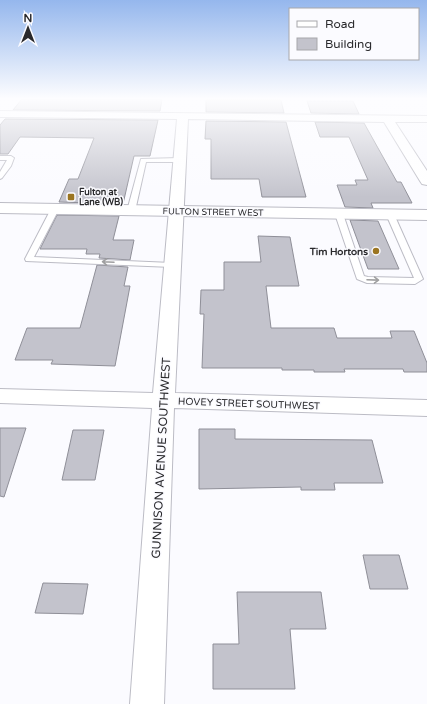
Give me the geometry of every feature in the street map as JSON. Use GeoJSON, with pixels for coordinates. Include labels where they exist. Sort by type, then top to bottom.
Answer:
{"type":"FeatureCollection","features":[{"type":"Feature","properties":{"kind":"main road","name":"FULTON STREET WEST"},"geometry":{"type":"LineString","coordinates":[[1,210],[55,209],[427,215]]}},
{"type":"Feature","properties":{"kind":"street","name":"GUNNISON AVENUE SOUTHWEST"},"geometry":{"type":"LineString","coordinates":[[148,704],[163,400],[175,211],[182,132]]}},
{"type":"Feature","properties":{"kind":"street"},"geometry":{"type":"LineString","coordinates":[[396,132],[427,181]]}},
{"type":"Feature","properties":{"kind":"street","name":"HOVEY STREET SOUTHWEST"},"geometry":{"type":"LineString","coordinates":[[0,396],[427,408]]}},
{"type":"Feature","properties":{"kind":"lane"},"geometry":{"type":"LineString","coordinates":[[0,158],[11,158],[8,166],[0,177]]}},
{"type":"Feature","properties":{"kind":"lane"},"geometry":{"type":"LineString","coordinates":[[130,211],[143,160],[180,160]]}},
{"type":"Feature","properties":{"kind":"lane"},"geometry":{"type":"LineString","coordinates":[[55,209],[29,259],[172,265]]}},
{"type":"Feature","properties":{"kind":"lane"},"geometry":{"type":"LineString","coordinates":[[339,214],[360,277],[367,280],[415,281],[419,279],[390,214]]}},
{"type":"Feature","properties":{"kind":"building"},"geometry":{"type":"Polygon","coordinates":[[[0,132],[155,132],[150,156],[134,156],[123,204],[59,202],[69,179],[78,179],[94,138],[20,137],[8,154],[0,154],[0,132]]]}},
{"type":"Feature","properties":{"kind":"building"},"geometry":{"type":"Polygon","coordinates":[[[205,132],[289,132],[306,197],[262,197],[259,179],[211,179],[211,139],[205,139],[205,132]]]}},
{"type":"Feature","properties":{"kind":"building"},"geometry":{"type":"Polygon","coordinates":[[[318,132],[369,132],[397,182],[401,182],[412,203],[371,203],[373,208],[345,207],[337,185],[357,185],[355,180],[368,180],[349,137],[320,137],[318,132]]]}},
{"type":"Feature","properties":{"kind":"building"},"geometry":{"type":"Polygon","coordinates":[[[57,215],[119,216],[113,240],[134,240],[130,260],[99,258],[100,254],[86,254],[87,249],[40,249],[57,215]]]}},
{"type":"Feature","properties":{"kind":"building","name":"Tim Hortons"},"geometry":{"type":"Polygon","coordinates":[[[350,220],[378,221],[399,269],[368,269],[350,220]]]}},
{"type":"Feature","properties":{"kind":"building"},"geometry":{"type":"Polygon","coordinates":[[[258,236],[290,237],[299,286],[266,286],[271,328],[334,328],[337,338],[392,338],[390,331],[414,331],[427,363],[427,372],[404,372],[403,369],[344,369],[345,372],[314,372],[314,370],[282,370],[282,368],[202,368],[204,314],[200,314],[201,290],[224,290],[224,262],[261,262],[258,236]]]}},
{"type":"Feature","properties":{"kind":"building"},"geometry":{"type":"Polygon","coordinates":[[[97,265],[128,267],[124,286],[130,286],[115,366],[51,364],[53,360],[15,360],[27,328],[80,328],[97,265]]]}},
{"type":"Feature","properties":{"kind":"building"},"geometry":{"type":"Polygon","coordinates":[[[0,428],[26,428],[4,497],[0,496],[0,428]]]}},
{"type":"Feature","properties":{"kind":"building"},"geometry":{"type":"Polygon","coordinates":[[[199,429],[235,429],[235,439],[372,440],[383,483],[334,483],[335,490],[301,490],[301,487],[199,489],[199,429]]]}},
{"type":"Feature","properties":{"kind":"building"},"geometry":{"type":"Polygon","coordinates":[[[73,430],[104,430],[95,480],[62,480],[73,430]]]}},
{"type":"Feature","properties":{"kind":"building"},"geometry":{"type":"Polygon","coordinates":[[[363,555],[399,555],[408,589],[370,589],[363,555]]]}},
{"type":"Feature","properties":{"kind":"building"},"geometry":{"type":"Polygon","coordinates":[[[43,583],[88,584],[83,614],[35,613],[43,583]]]}},
{"type":"Feature","properties":{"kind":"building"},"geometry":{"type":"Polygon","coordinates":[[[237,592],[321,592],[326,629],[290,629],[295,689],[213,689],[213,644],[239,644],[237,592]]]}},
{"type":"Feature","properties":{"kind":"place","name":"Fulton at Lane (WB)"},"geometry":{"type":"Point","coordinates":[71,197]}},
{"type":"Feature","properties":{"kind":"place","name":"Tim Hortons"},"geometry":{"type":"Point","coordinates":[376,251]}}]}
